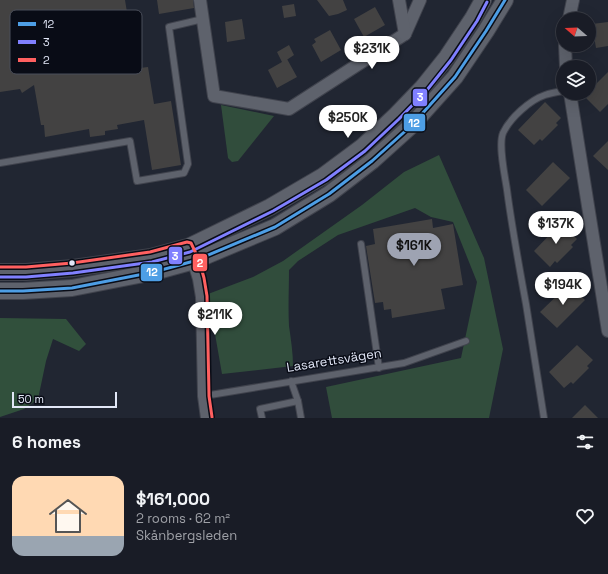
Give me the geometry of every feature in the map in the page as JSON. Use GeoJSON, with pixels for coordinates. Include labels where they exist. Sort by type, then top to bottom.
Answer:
{"type":"FeatureCollection","features":[{"type":"Feature","properties":{"kind":"street"},"geometry":{"type":"LineString","coordinates":[[200,0],[214,96],[289,109],[405,34],[420,0]]}},
{"type":"Feature","properties":{"kind":"street"},"geometry":{"type":"LineString","coordinates":[[399,0],[405,34]]}},
{"type":"Feature","properties":{"kind":"street"},"geometry":{"type":"LineString","coordinates":[[0,291],[72,288],[154,272],[191,254],[323,176],[362,147],[423,87],[447,57],[470,23],[483,0]]}},
{"type":"Feature","properties":{"kind":"street"},"geometry":{"type":"LineString","coordinates":[[0,272],[26,272],[73,268],[151,257],[191,254],[275,227],[328,194],[372,161],[412,124],[455,77],[482,38],[505,0]]}},
{"type":"Feature","properties":{"kind":"street"},"geometry":{"type":"LineString","coordinates":[[570,12],[573,0]]}},
{"type":"Feature","properties":{"kind":"street"},"geometry":{"type":"LineString","coordinates":[[571,100],[608,331]]}},
{"type":"Feature","properties":{"kind":"street"},"geometry":{"type":"LineString","coordinates":[[191,254],[199,279],[202,297],[204,396],[208,418]]}},
{"type":"Feature","properties":{"kind":"lane"},"geometry":{"type":"LineString","coordinates":[[0,163],[130,141],[137,181],[184,173],[188,164],[169,27],[203,19]]}},
{"type":"Feature","properties":{"kind":"lane"},"geometry":{"type":"LineString","coordinates":[[544,418],[503,166],[501,140],[508,124],[524,107],[545,95],[556,93]]}},
{"type":"Feature","properties":{"kind":"lane"},"geometry":{"type":"LineString","coordinates":[[361,244],[379,368]]}},
{"type":"Feature","properties":{"kind":"lane","name":"Lasarettsvägen"},"geometry":{"type":"LineString","coordinates":[[204,396],[404,363],[466,341]]}},
{"type":"Feature","properties":{"kind":"lane"},"geometry":{"type":"LineString","coordinates":[[291,381],[298,401],[301,418]]}},
{"type":"Feature","properties":{"kind":"lane"},"geometry":{"type":"LineString","coordinates":[[262,418],[260,409],[298,401]]}},
{"type":"Feature","properties":{"kind":"green space"},"geometry":{"type":"Polygon","coordinates":[[[221,105],[274,116],[238,161],[232,162],[228,158],[221,105]]]}},
{"type":"Feature","properties":{"kind":"green space"},"geometry":{"type":"Polygon","coordinates":[[[439,155],[484,258],[503,349],[489,418],[332,418],[326,387],[461,358],[477,282],[453,222],[431,217],[415,208],[338,235],[298,261],[289,270],[289,326],[293,366],[222,374],[208,294],[253,277],[283,261],[362,205],[404,172],[439,155]]]}},
{"type":"Feature","properties":{"kind":"green space"},"geometry":{"type":"Polygon","coordinates":[[[0,318],[66,319],[86,344],[79,351],[53,339],[46,361],[38,399],[24,409],[0,417],[0,318]]]}},
{"type":"Feature","properties":{"kind":"building"},"geometry":{"type":"Polygon","coordinates":[[[0,0],[125,0],[127,10],[10,10],[10,74],[142,74],[142,68],[148,67],[154,104],[171,101],[181,165],[152,170],[144,120],[117,125],[118,129],[105,131],[105,135],[90,137],[89,129],[45,137],[44,125],[41,125],[34,85],[22,93],[20,89],[0,92],[0,0]]]}},
{"type":"Feature","properties":{"kind":"building"},"geometry":{"type":"Polygon","coordinates":[[[157,0],[193,0],[194,8],[159,14],[157,0]]]}},
{"type":"Feature","properties":{"kind":"building"},"geometry":{"type":"Polygon","coordinates":[[[317,0],[343,0],[347,10],[329,16],[317,0]]]}},
{"type":"Feature","properties":{"kind":"building"},"geometry":{"type":"Polygon","coordinates":[[[294,4],[296,16],[284,18],[282,6],[294,4]]]}},
{"type":"Feature","properties":{"kind":"building"},"geometry":{"type":"Polygon","coordinates":[[[375,7],[385,25],[364,37],[354,19],[375,7]]]}},
{"type":"Feature","properties":{"kind":"building"},"geometry":{"type":"Polygon","coordinates":[[[242,19],[245,39],[227,42],[225,22],[242,19]]]}},
{"type":"Feature","properties":{"kind":"building"},"geometry":{"type":"Polygon","coordinates":[[[608,22],[608,46],[596,48],[596,24],[608,22]]]}},
{"type":"Feature","properties":{"kind":"building"},"geometry":{"type":"Polygon","coordinates":[[[330,30],[341,50],[321,62],[312,45],[316,42],[314,39],[330,30]]]}},
{"type":"Feature","properties":{"kind":"building"},"geometry":{"type":"Polygon","coordinates":[[[289,45],[294,55],[287,59],[297,77],[277,88],[268,70],[282,62],[277,52],[289,45]]]}},
{"type":"Feature","properties":{"kind":"building"},"geometry":{"type":"Polygon","coordinates":[[[608,72],[608,104],[600,112],[588,100],[596,100],[596,84],[608,72]]]}},
{"type":"Feature","properties":{"kind":"building"},"geometry":{"type":"Polygon","coordinates":[[[545,102],[561,118],[556,123],[558,125],[542,141],[540,139],[534,145],[518,130],[545,102]]]}},
{"type":"Feature","properties":{"kind":"building"},"geometry":{"type":"Polygon","coordinates":[[[608,141],[608,170],[593,156],[608,141]]]}},
{"type":"Feature","properties":{"kind":"building"},"geometry":{"type":"Polygon","coordinates":[[[553,162],[570,178],[542,206],[526,190],[553,162]]]}},
{"type":"Feature","properties":{"kind":"building"},"geometry":{"type":"Polygon","coordinates":[[[432,219],[433,228],[453,224],[463,285],[441,289],[445,309],[392,318],[391,309],[384,310],[383,302],[375,303],[366,246],[375,244],[373,229],[432,219]]]}},
{"type":"Feature","properties":{"kind":"building"},"geometry":{"type":"Polygon","coordinates":[[[561,223],[577,239],[571,245],[573,247],[557,263],[555,261],[550,267],[534,251],[561,223]]]}},
{"type":"Feature","properties":{"kind":"building"},"geometry":{"type":"Polygon","coordinates":[[[569,284],[585,300],[557,328],[540,312],[569,284]]]}},
{"type":"Feature","properties":{"kind":"building"},"geometry":{"type":"Polygon","coordinates":[[[577,345],[593,360],[587,366],[589,368],[573,384],[571,382],[564,388],[549,372],[577,345]]]}},
{"type":"Feature","properties":{"kind":"building"},"geometry":{"type":"Polygon","coordinates":[[[585,405],[598,418],[572,418],[585,405]]]}},
{"type":"Feature","properties":{"kind":"transit line","name":"12"},"geometry":{"type":"LineString","coordinates":[[0,291],[72,288],[154,272],[194,261],[275,227],[329,194],[372,161],[412,125],[455,77],[505,0]]}},
{"type":"Feature","properties":{"kind":"transit line","name":"3"},"geometry":{"type":"LineString","coordinates":[[0,277],[26,277],[73,273],[152,262],[190,252],[273,211],[326,180],[365,151],[399,119],[427,90],[451,60],[477,21],[487,2]]}},
{"type":"Feature","properties":{"kind":"transit line","name":"2"},"geometry":{"type":"LineString","coordinates":[[0,267],[26,267],[72,263],[150,252],[187,242],[191,243],[199,260],[207,296],[209,396],[212,417]]}}]}
